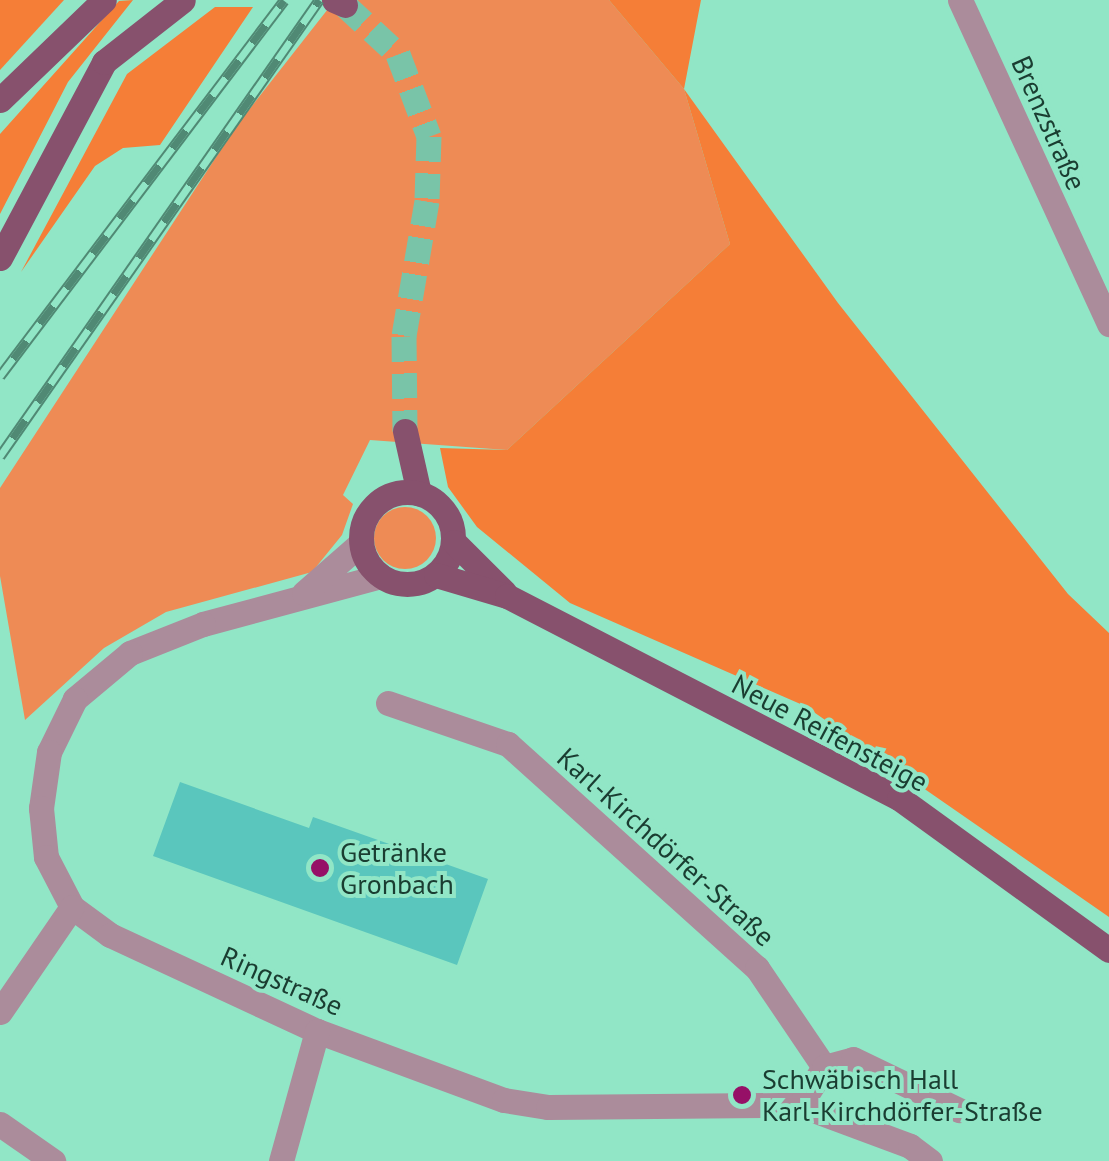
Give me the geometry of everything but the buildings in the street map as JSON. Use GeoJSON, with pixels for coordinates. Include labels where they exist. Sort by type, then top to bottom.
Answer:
{"type":"FeatureCollection","features":[{"type":"Feature","properties":{"kind":"main road"},"geometry":{"type":"LineString","coordinates":[[0,100],[104,0]]}},
{"type":"Feature","properties":{"kind":"main road"},"geometry":{"type":"LineString","coordinates":[[0,258],[104,62],[183,0]]}},
{"type":"Feature","properties":{"kind":"main road"},"geometry":{"type":"LineString","coordinates":[[406,439],[407,492]]}},
{"type":"Feature","properties":{"kind":"main road"},"geometry":{"type":"LineString","coordinates":[[407,492],[445,511],[454,542],[436,575],[408,584],[381,576],[361,543],[366,517],[407,492]]}},
{"type":"Feature","properties":{"kind":"main road","name":"Neue Reifensteige"},"geometry":{"type":"LineString","coordinates":[[454,542],[507,596]]}},
{"type":"Feature","properties":{"kind":"main road","name":"Neue Reifensteige"},"geometry":{"type":"LineString","coordinates":[[436,575],[507,596],[899,798],[1109,950]]}},
{"type":"Feature","properties":{"kind":"street","name":"Brenzstraße"},"geometry":{"type":"LineString","coordinates":[[960,0],[1109,324]]}},
{"type":"Feature","properties":{"kind":"street","name":"Ringstraße"},"geometry":{"type":"LineString","coordinates":[[296,600],[361,543]]}},
{"type":"Feature","properties":{"kind":"street","name":"Ringstraße"},"geometry":{"type":"LineString","coordinates":[[381,576],[130,653],[75,699],[50,752],[41,808],[46,857],[72,907],[110,935],[317,1031],[519,1103],[800,1105],[910,1146],[930,1161]]}},
{"type":"Feature","properties":{"kind":"street","name":"Karl-Kirchdörfer-Straße"},"geometry":{"type":"LineString","coordinates":[[388,702],[508,744],[757,968],[824,1066]]}},
{"type":"Feature","properties":{"kind":"street"},"geometry":{"type":"LineString","coordinates":[[0,1012],[72,907]]}},
{"type":"Feature","properties":{"kind":"street"},"geometry":{"type":"LineString","coordinates":[[282,1161],[317,1031]]}},
{"type":"Feature","properties":{"kind":"street"},"geometry":{"type":"LineString","coordinates":[[800,1105],[824,1066],[853,1060],[960,1110]]}},
{"type":"Feature","properties":{"kind":"street"},"geometry":{"type":"LineString","coordinates":[[0,1124],[53,1161]]}},
{"type":"Feature","properties":{"kind":"shaded area"},"geometry":{"type":"Polygon","coordinates":[[[0,0],[64,0],[0,70],[0,0]]]}},
{"type":"Feature","properties":{"kind":"shaded area"},"geometry":{"type":"Polygon","coordinates":[[[133,0],[68,82],[0,214],[0,134],[119,1],[133,0]]]}},
{"type":"Feature","properties":{"kind":"shaded area"},"geometry":{"type":"Polygon","coordinates":[[[335,0],[609,0],[684,89],[730,244],[507,450],[370,440],[343,495],[353,504],[342,535],[312,572],[166,612],[104,648],[25,720],[0,576],[0,488],[237,125],[335,0]]]}},
{"type":"Feature","properties":{"kind":"shaded area"},"geometry":{"type":"Polygon","coordinates":[[[609,0],[701,0],[684,89],[609,0]]]}},
{"type":"Feature","properties":{"kind":"shaded area"},"geometry":{"type":"Polygon","coordinates":[[[215,7],[253,7],[160,145],[123,148],[95,166],[21,272],[127,74],[215,7]]]}},
{"type":"Feature","properties":{"kind":"shaded area"},"geometry":{"type":"Polygon","coordinates":[[[684,89],[838,303],[1068,594],[1109,633],[1109,917],[805,706],[570,603],[477,527],[448,487],[440,448],[507,450],[730,244],[684,89]]]}},
{"type":"Feature","properties":{"kind":"shaded area"},"geometry":{"type":"Polygon","coordinates":[[[405,507],[427,516],[436,538],[427,560],[405,569],[383,560],[374,538],[383,516],[405,507]]]}},
{"type":"Feature","properties":{"kind":"tunnel"},"geometry":{"type":"LineString","coordinates":[[345,5],[398,54],[429,136],[427,201],[404,336],[405,431]]}},
{"type":"Feature","properties":{"kind":"railway"},"geometry":{"type":"LineString","coordinates":[[0,376],[284,0]]}},
{"type":"Feature","properties":{"kind":"railway"},"geometry":{"type":"LineString","coordinates":[[0,456],[319,0]]}},
{"type":"Feature","properties":{"kind":"place","name":"Getränke Gronbach"},"geometry":{"type":"Point","coordinates":[320,868]}},
{"type":"Feature","properties":{"kind":"place","name":"Schwäbisch Hall Karl-Kirchdörfer-Straße"},"geometry":{"type":"Point","coordinates":[742,1095]}}]}
